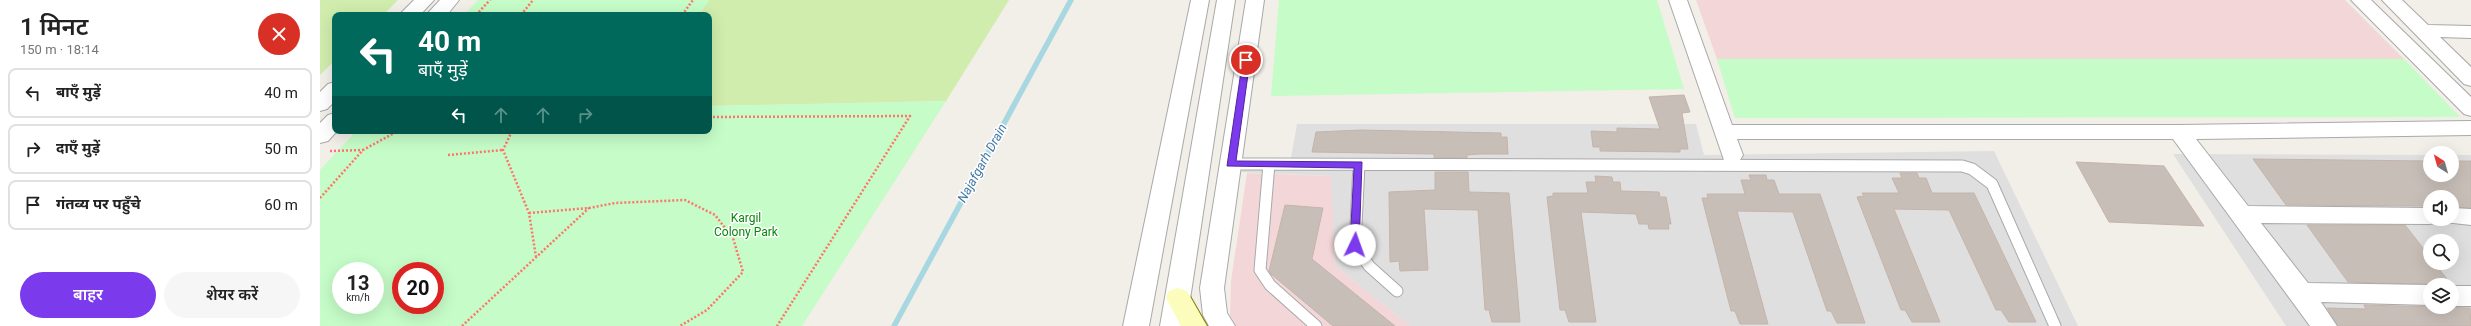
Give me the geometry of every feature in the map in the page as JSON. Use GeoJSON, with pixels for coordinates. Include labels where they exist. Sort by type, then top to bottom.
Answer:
{"type":"FeatureCollection","features":[{"type":"Feature","properties":{"kind":"main road"},"geometry":{"type":"LineString","coordinates":[[1178,298],[1194,326]]}},
{"type":"Feature","properties":{"kind":"street"},"geometry":{"type":"LineString","coordinates":[[412,12],[424,0]]}},
{"type":"Feature","properties":{"kind":"street"},"geometry":{"type":"LineString","coordinates":[[439,12],[450,0]]}},
{"type":"Feature","properties":{"kind":"street"},"geometry":{"type":"LineString","coordinates":[[1136,326],[1200,0]]}},
{"type":"Feature","properties":{"kind":"street"},"geometry":{"type":"LineString","coordinates":[[1173,326],[1226,0]]}},
{"type":"Feature","properties":{"kind":"street"},"geometry":{"type":"LineString","coordinates":[[1222,326],[1215,315],[1212,288],[1255,0]]}},
{"type":"Feature","properties":{"kind":"street"},"geometry":{"type":"LineString","coordinates":[[1678,0],[1726,132],[1734,161]]}},
{"type":"Feature","properties":{"kind":"street"},"geometry":{"type":"LineString","coordinates":[[2360,0],[2471,109]]}},
{"type":"Feature","properties":{"kind":"street"},"geometry":{"type":"LineString","coordinates":[[2391,0],[2471,79]]}},
{"type":"Feature","properties":{"kind":"street"},"geometry":{"type":"LineString","coordinates":[[2424,31],[2471,32]]}},
{"type":"Feature","properties":{"kind":"street"},"geometry":{"type":"LineString","coordinates":[[1726,132],[2179,132],[2471,128]]}},
{"type":"Feature","properties":{"kind":"street"},"geometry":{"type":"LineString","coordinates":[[2179,132],[2243,214],[2301,292],[2324,326]]}},
{"type":"Feature","properties":{"kind":"street"},"geometry":{"type":"LineString","coordinates":[[2243,214],[2423,216]]}},
{"type":"Feature","properties":{"kind":"street"},"geometry":{"type":"LineString","coordinates":[[2459,216],[2471,217]]}},
{"type":"Feature","properties":{"kind":"street"},"geometry":{"type":"LineString","coordinates":[[2301,292],[2423,295]]}},
{"type":"Feature","properties":{"kind":"street"},"geometry":{"type":"LineString","coordinates":[[2459,296],[2471,296]]}},
{"type":"Feature","properties":{"kind":"lane"},"geometry":{"type":"LineString","coordinates":[[1230,164],[1734,161],[1962,166],[1972,168],[1992,184],[2055,326]]}},
{"type":"Feature","properties":{"kind":"lane"},"geometry":{"type":"LineString","coordinates":[[1269,164],[1260,270],[1270,286],[1316,326]]}},
{"type":"Feature","properties":{"kind":"lane"},"geometry":{"type":"LineString","coordinates":[[1359,164],[1355,245],[1369,266],[1397,291]]}},
{"type":"Feature","properties":{"kind":"path"},"geometry":{"type":"LineString","coordinates":[[479,12],[490,0]]}},
{"type":"Feature","properties":{"kind":"path"},"geometry":{"type":"LineString","coordinates":[[523,12],[533,0]]}},
{"type":"Feature","properties":{"kind":"path"},"geometry":{"type":"LineString","coordinates":[[684,12],[693,0]]}},
{"type":"Feature","properties":{"kind":"path"},"geometry":{"type":"LineString","coordinates":[[712,118],[910,116],[777,326]]}},
{"type":"Feature","properties":{"kind":"path"},"geometry":{"type":"LineString","coordinates":[[320,198],[363,150],[392,134]]}},
{"type":"Feature","properties":{"kind":"path"},"geometry":{"type":"LineString","coordinates":[[511,134],[503,150],[529,214],[536,258]]}},
{"type":"Feature","properties":{"kind":"path"},"geometry":{"type":"LineString","coordinates":[[338,150],[363,150]]}},
{"type":"Feature","properties":{"kind":"path"},"geometry":{"type":"LineString","coordinates":[[448,155],[503,150]]}},
{"type":"Feature","properties":{"kind":"path"},"geometry":{"type":"LineString","coordinates":[[529,214],[589,208],[615,203],[684,200],[715,215],[732,238],[743,272],[707,310],[680,326]]}},
{"type":"Feature","properties":{"kind":"path"},"geometry":{"type":"LineString","coordinates":[[462,326],[589,208]]}},
{"type":"Feature","properties":{"kind":"shaded area"},"geometry":{"type":"Polygon","coordinates":[[[1696,0],[2345,0],[2404,59],[1717,59],[1696,0]]]}},
{"type":"Feature","properties":{"kind":"shaded area"},"geometry":{"type":"Polygon","coordinates":[[[1297,124],[1696,124],[1704,155],[1994,151],[2078,326],[1410,326],[1335,266],[1330,176],[1241,172],[1244,159],[1291,158],[1297,124]]]}},
{"type":"Feature","properties":{"kind":"shaded area"},"geometry":{"type":"Polygon","coordinates":[[[2173,154],[2423,155],[2423,182],[2459,182],[2459,155],[2471,155],[2471,326],[2286,326],[2173,154]]]}},
{"type":"Feature","properties":{"kind":"shaded area"},"geometry":{"type":"Polygon","coordinates":[[[1247,173],[1331,176],[1335,266],[1410,326],[1236,326],[1230,315],[1231,281],[1247,173]]]}},
{"type":"Feature","properties":{"kind":"green space"},"geometry":{"type":"Polygon","coordinates":[[[320,0],[398,0],[386,12],[332,12],[332,63],[320,75],[320,0]]]}},
{"type":"Feature","properties":{"kind":"green space"},"geometry":{"type":"Polygon","coordinates":[[[478,0],[709,0],[701,12],[467,12],[478,0]]]}},
{"type":"Feature","properties":{"kind":"green space"},"geometry":{"type":"Polygon","coordinates":[[[709,0],[1009,0],[946,101],[712,106],[712,12],[701,12],[709,0]]]}},
{"type":"Feature","properties":{"kind":"green space"},"geometry":{"type":"Polygon","coordinates":[[[1279,0],[1657,0],[1684,89],[1271,96],[1279,0]]]}},
{"type":"Feature","properties":{"kind":"green space"},"geometry":{"type":"Polygon","coordinates":[[[1717,59],[2404,59],[2460,117],[1735,118],[1717,59]]]}},
{"type":"Feature","properties":{"kind":"green space","name":"Kargil Colony Park"},"geometry":{"type":"Polygon","coordinates":[[[946,101],[802,326],[320,326],[320,170],[353,134],[712,134],[712,106],[946,101]]]}},
{"type":"Feature","properties":{"kind":"building"},"geometry":{"type":"Polygon","coordinates":[[[1684,95],[1690,112],[1682,113],[1688,149],[1680,149],[1680,152],[1600,151],[1600,147],[1593,147],[1591,131],[1617,132],[1617,128],[1660,129],[1649,97],[1684,95]]]}},
{"type":"Feature","properties":{"kind":"building"},"geometry":{"type":"Polygon","coordinates":[[[1361,130],[1501,133],[1501,137],[1507,137],[1508,154],[1467,155],[1467,158],[1434,158],[1434,154],[1312,152],[1316,132],[1361,130]]]}},
{"type":"Feature","properties":{"kind":"building"},"geometry":{"type":"Polygon","coordinates":[[[2253,159],[2423,161],[2423,182],[2459,182],[2459,161],[2471,161],[2471,208],[2459,207],[2459,190],[2423,190],[2423,206],[2286,205],[2253,159]]]}},
{"type":"Feature","properties":{"kind":"building"},"geometry":{"type":"Polygon","coordinates":[[[2076,162],[2164,166],[2204,226],[2109,222],[2076,162]]]}},
{"type":"Feature","properties":{"kind":"building"},"geometry":{"type":"Polygon","coordinates":[[[1435,172],[1468,172],[1469,192],[1509,193],[1520,322],[1492,322],[1489,310],[1485,310],[1478,210],[1424,209],[1428,270],[1400,271],[1399,261],[1390,262],[1389,192],[1435,190],[1435,172]]]}},
{"type":"Feature","properties":{"kind":"building"},"geometry":{"type":"Polygon","coordinates":[[[1900,173],[1917,173],[1919,178],[1926,178],[1932,193],[1974,193],[2036,322],[2009,322],[2001,310],[1996,310],[1949,210],[1894,209],[1940,322],[1912,322],[1905,310],[1901,310],[1857,197],[1864,196],[1862,193],[1899,193],[1892,178],[1902,178],[1900,173]]]}},
{"type":"Feature","properties":{"kind":"building"},"geometry":{"type":"Polygon","coordinates":[[[1749,175],[1766,175],[1767,180],[1774,180],[1779,194],[1820,194],[1865,323],[1837,323],[1831,311],[1827,311],[1793,212],[1737,211],[1768,324],[1740,324],[1735,311],[1731,311],[1702,198],[1708,198],[1707,194],[1745,194],[1741,180],[1751,180],[1749,175]]]}},
{"type":"Feature","properties":{"kind":"building"},"geometry":{"type":"Polygon","coordinates":[[[1595,176],[1612,177],[1613,182],[1620,182],[1621,191],[1659,192],[1660,197],[1666,197],[1671,224],[1668,224],[1669,229],[1649,229],[1648,224],[1639,224],[1636,214],[1581,212],[1596,322],[1569,322],[1565,310],[1560,310],[1547,197],[1553,196],[1553,193],[1588,193],[1586,182],[1596,182],[1595,176]]]}},
{"type":"Feature","properties":{"kind":"building"},"geometry":{"type":"Polygon","coordinates":[[[1285,205],[1323,208],[1312,259],[1395,326],[1333,326],[1271,274],[1269,271],[1285,205]]]}},
{"type":"Feature","properties":{"kind":"building"},"geometry":{"type":"Polygon","coordinates":[[[2307,225],[2405,225],[2423,248],[2423,270],[2440,270],[2446,278],[2423,278],[2423,284],[2348,282],[2307,225]]]}},
{"type":"Feature","properties":{"kind":"building"},"geometry":{"type":"Polygon","coordinates":[[[2364,305],[2423,307],[2423,314],[2459,314],[2459,308],[2470,308],[2471,326],[2338,326],[2327,308],[2366,309],[2364,305]]]}},
{"type":"Feature","properties":{"kind":"waterway","name":"Najafgarh Drain"},"geometry":{"type":"LineString","coordinates":[[894,326],[1071,0]]}},
{"type":"Feature","properties":{"kind":"route"},"geometry":{"type":"LineString","coordinates":[[1246,60],[1230,164],[1359,164],[1355,245]]}}]}
